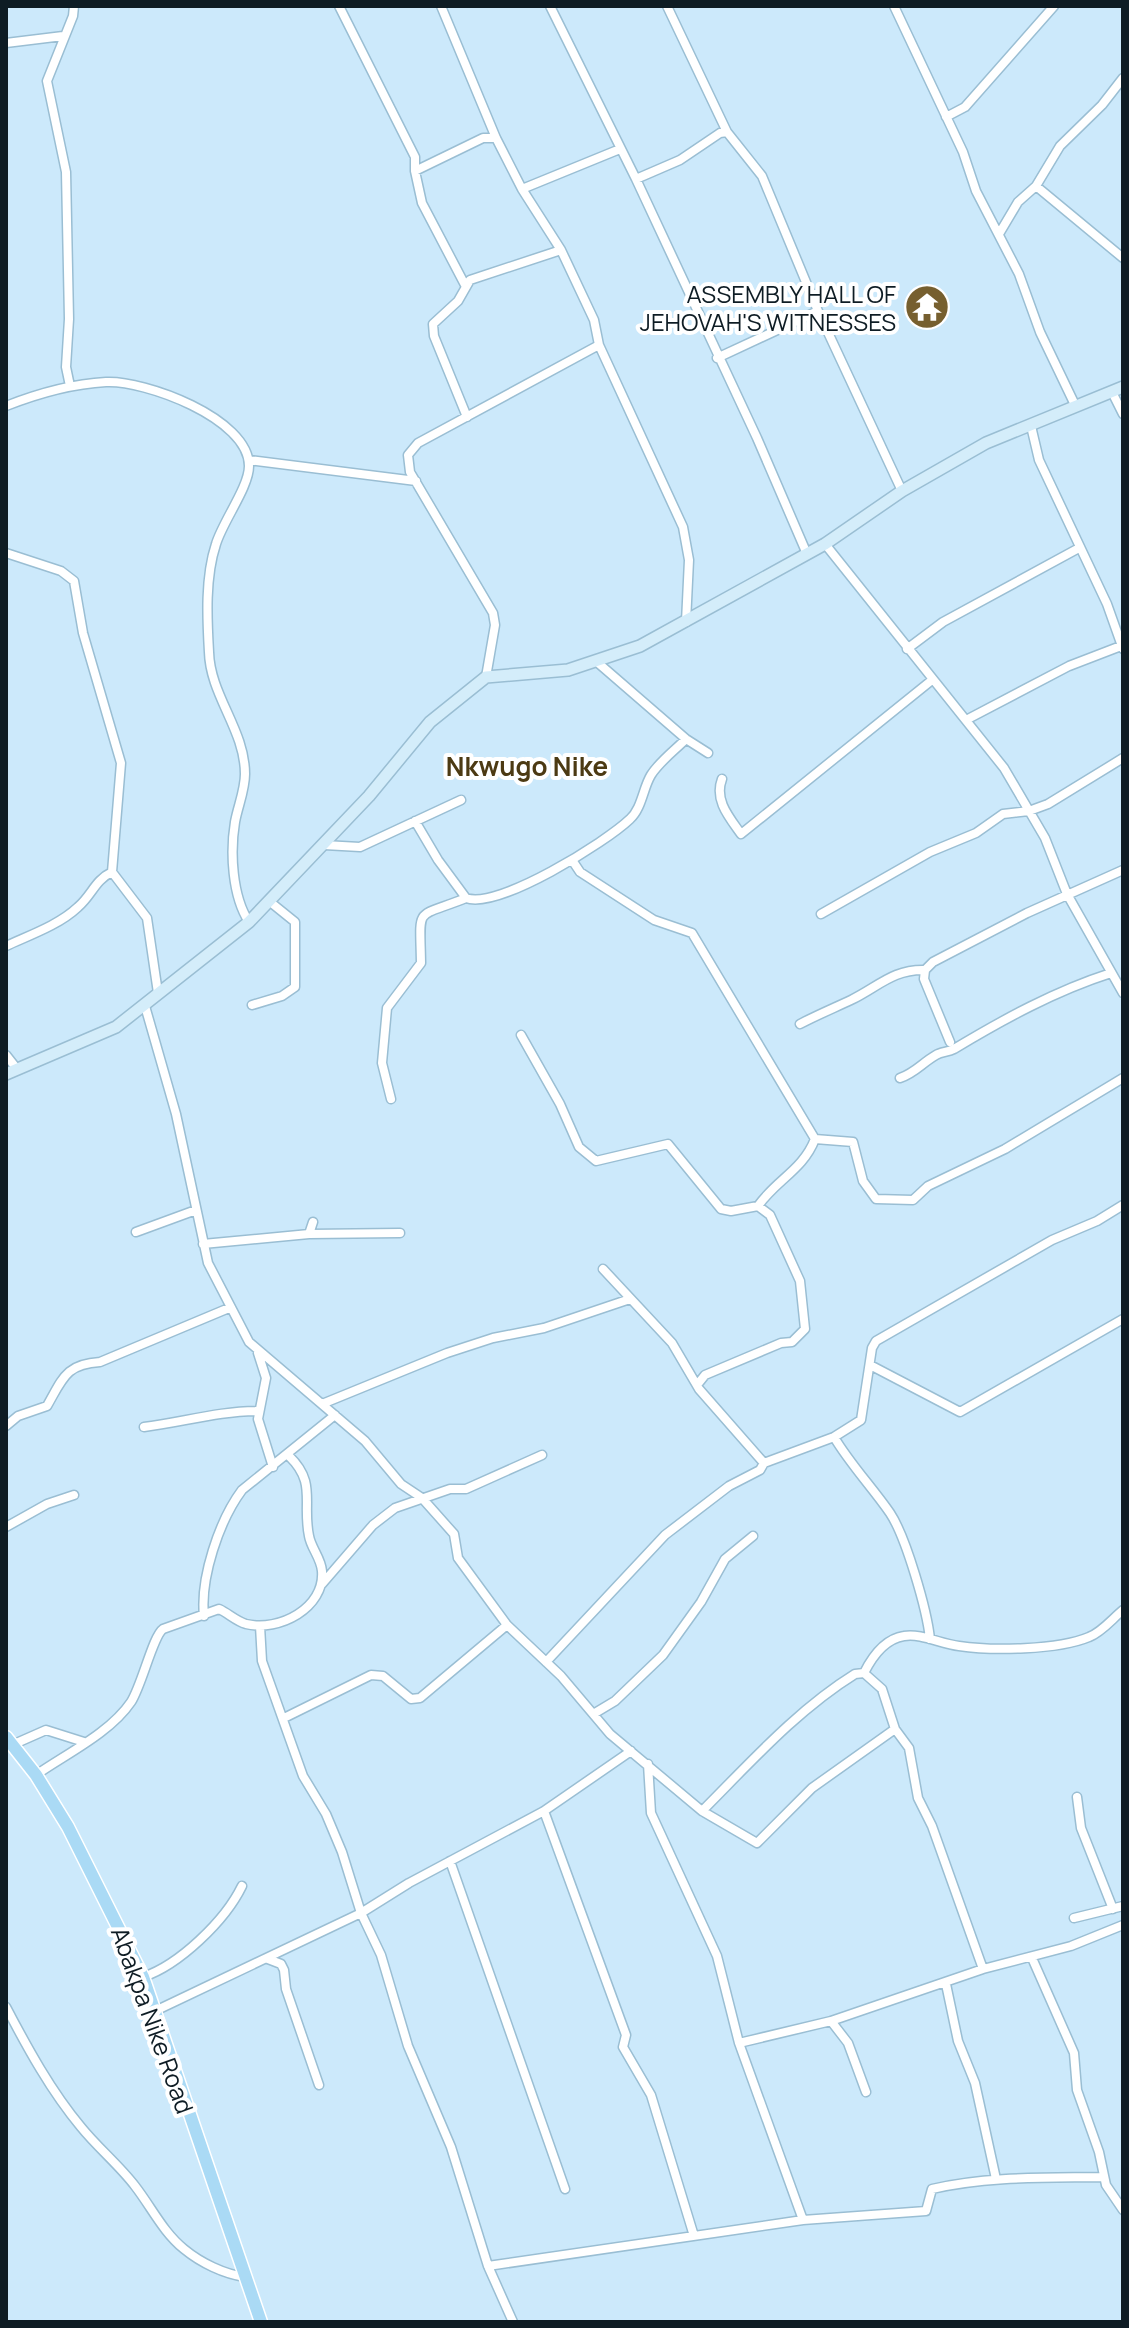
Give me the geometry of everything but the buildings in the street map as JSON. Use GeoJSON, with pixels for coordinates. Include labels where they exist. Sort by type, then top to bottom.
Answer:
{"type":"FeatureCollection","features":[{"type":"Feature","properties":{"kind":"main road","name":"Abakpa Nike Road"},"geometry":{"type":"LineString","coordinates":[[9,1741],[36,1775],[91,1869],[143,1977],[261,2322]]}},
{"type":"Feature","properties":{"kind":"street"},"geometry":{"type":"LineString","coordinates":[[70,386],[66,367],[69,319],[66,172],[47,81],[73,16],[74,6]]}},
{"type":"Feature","properties":{"kind":"street"},"geometry":{"type":"LineString","coordinates":[[339,6],[415,157],[422,203],[465,285]]}},
{"type":"Feature","properties":{"kind":"street"},"geometry":{"type":"LineString","coordinates":[[441,6],[457,36],[496,138],[522,189],[561,250],[594,320],[599,345],[683,527],[689,560],[686,623]]}},
{"type":"Feature","properties":{"kind":"street"},"geometry":{"type":"LineString","coordinates":[[550,6],[636,179],[757,438],[807,554]]}},
{"type":"Feature","properties":{"kind":"street"},"geometry":{"type":"LineString","coordinates":[[667,6],[727,132],[762,176],[818,311],[902,491]]}},
{"type":"Feature","properties":{"kind":"street"},"geometry":{"type":"LineString","coordinates":[[894,6],[963,152],[976,191],[999,234],[1076,407]]}},
{"type":"Feature","properties":{"kind":"street"},"geometry":{"type":"LineString","coordinates":[[946,117],[965,107],[1054,6]]}},
{"type":"Feature","properties":{"kind":"street"},"geometry":{"type":"LineString","coordinates":[[6,43],[63,36]]}},
{"type":"Feature","properties":{"kind":"street"},"geometry":{"type":"LineString","coordinates":[[999,234],[1018,202],[1036,186],[1060,146],[1102,105],[1123,78]]}},
{"type":"Feature","properties":{"kind":"street"},"geometry":{"type":"LineString","coordinates":[[636,179],[680,160],[720,133],[727,132]]}},
{"type":"Feature","properties":{"kind":"street"},"geometry":{"type":"LineString","coordinates":[[415,171],[479,139],[496,138]]}},
{"type":"Feature","properties":{"kind":"street"},"geometry":{"type":"LineString","coordinates":[[522,189],[620,149]]}},
{"type":"Feature","properties":{"kind":"street"},"geometry":{"type":"LineString","coordinates":[[1036,186],[1123,258]]}},
{"type":"Feature","properties":{"kind":"street"},"geometry":{"type":"LineString","coordinates":[[467,417],[432,328],[446,308],[458,301],[465,285],[561,250]]}},
{"type":"Feature","properties":{"kind":"street"},"geometry":{"type":"LineString","coordinates":[[717,358],[818,311]]}},
{"type":"Feature","properties":{"kind":"street"},"geometry":{"type":"LineString","coordinates":[[486,677],[495,625],[493,613],[416,481],[407,460],[410,450],[509,390],[599,345]]}},
{"type":"Feature","properties":{"kind":"street"},"geometry":{"type":"LineString","coordinates":[[6,406],[54,388],[108,382],[127,384],[200,409],[227,427],[249,460],[247,478],[225,518],[211,560],[208,655],[242,752],[245,777],[234,824],[236,889],[240,907],[249,922]]}},
{"type":"Feature","properties":{"kind":"street"},"geometry":{"type":"LineString","coordinates":[[6,1055],[11,1072],[116,1027],[145,1006],[249,922],[324,845],[430,722],[486,677],[568,670],[597,662],[686,623],[825,544],[902,491],[986,443],[1118,390],[1123,414]]}},
{"type":"Feature","properties":{"kind":"street"},"geometry":{"type":"LineString","coordinates":[[966,720],[1069,666],[1122,647],[1107,604],[1039,460],[1031,426]]}},
{"type":"Feature","properties":{"kind":"street"},"geometry":{"type":"LineString","coordinates":[[249,460],[416,481]]}},
{"type":"Feature","properties":{"kind":"street"},"geometry":{"type":"LineString","coordinates":[[825,544],[1004,768],[1051,851],[1067,894],[1123,993]]}},
{"type":"Feature","properties":{"kind":"street"},"geometry":{"type":"LineString","coordinates":[[907,649],[943,622],[1079,548]]}},
{"type":"Feature","properties":{"kind":"street"},"geometry":{"type":"LineString","coordinates":[[6,553],[61,571],[74,581],[83,633],[121,763],[112,872],[147,918],[158,993]]}},
{"type":"Feature","properties":{"kind":"street"},"geometry":{"type":"LineString","coordinates":[[597,662],[686,739],[708,753]]}},
{"type":"Feature","properties":{"kind":"street"},"geometry":{"type":"LineString","coordinates":[[722,779],[719,788],[723,807],[741,834],[932,680]]}},
{"type":"Feature","properties":{"kind":"street"},"geometry":{"type":"LineString","coordinates":[[391,1099],[382,1063],[387,1008],[421,963],[417,927],[421,916],[434,907],[516,889],[572,860],[632,817],[652,773],[686,739]]}},
{"type":"Feature","properties":{"kind":"street"},"geometry":{"type":"LineString","coordinates":[[821,914],[930,852],[976,833],[1003,814],[1029,811],[1123,758]]}},
{"type":"Feature","properties":{"kind":"street"},"geometry":{"type":"LineString","coordinates":[[324,845],[360,847],[461,800]]}},
{"type":"Feature","properties":{"kind":"street"},"geometry":{"type":"LineString","coordinates":[[415,821],[466,898]]}},
{"type":"Feature","properties":{"kind":"street"},"geometry":{"type":"LineString","coordinates":[[572,860],[580,872],[654,920],[692,933],[815,1139]]}},
{"type":"Feature","properties":{"kind":"street"},"geometry":{"type":"LineString","coordinates":[[800,1024],[854,999],[881,980],[905,970],[925,970],[966,944],[1123,870]]}},
{"type":"Feature","properties":{"kind":"street"},"geometry":{"type":"LineString","coordinates":[[6,946],[51,926],[78,908],[94,884],[112,872]]}},
{"type":"Feature","properties":{"kind":"street"},"geometry":{"type":"LineString","coordinates":[[252,1005],[282,996],[295,987],[295,922],[269,901]]}},
{"type":"Feature","properties":{"kind":"street"},"geometry":{"type":"LineString","coordinates":[[925,970],[924,979],[950,1042]]}},
{"type":"Feature","properties":{"kind":"street"},"geometry":{"type":"LineString","coordinates":[[900,1078],[915,1073],[937,1054],[950,1051],[1016,1013],[1073,985],[1111,973]]}},
{"type":"Feature","properties":{"kind":"street"},"geometry":{"type":"LineString","coordinates":[[145,1006],[176,1114],[203,1244],[229,1308],[257,1353],[266,1378],[259,1411],[273,1467]]}},
{"type":"Feature","properties":{"kind":"street"},"geometry":{"type":"LineString","coordinates":[[521,1035],[560,1104],[579,1147],[596,1161],[668,1144],[721,1209],[731,1211],[758,1206],[768,1191],[801,1166],[815,1139]]}},
{"type":"Feature","properties":{"kind":"street"},"geometry":{"type":"LineString","coordinates":[[815,1139],[853,1142],[863,1181],[876,1199],[890,1196],[913,1200],[928,1186],[1005,1149],[1123,1078]]}},
{"type":"Feature","properties":{"kind":"street"},"geometry":{"type":"LineString","coordinates":[[546,1662],[665,1535],[729,1486],[760,1470],[764,1463],[834,1437],[851,1428],[865,1415],[872,1348],[882,1337],[1052,1240],[1097,1221],[1123,1205]]}},
{"type":"Feature","properties":{"kind":"street"},"geometry":{"type":"LineString","coordinates":[[697,1385],[705,1375],[781,1343],[792,1342],[805,1329],[800,1281],[770,1215],[758,1206]]}},
{"type":"Feature","properties":{"kind":"street"},"geometry":{"type":"LineString","coordinates":[[136,1232],[196,1210]]}},
{"type":"Feature","properties":{"kind":"street"},"geometry":{"type":"LineString","coordinates":[[309,1234],[313,1222]]}},
{"type":"Feature","properties":{"kind":"street"},"geometry":{"type":"LineString","coordinates":[[203,1244],[309,1234],[400,1233]]}},
{"type":"Feature","properties":{"kind":"street"},"geometry":{"type":"LineString","coordinates":[[603,1269],[672,1343],[697,1385],[764,1463]]}},
{"type":"Feature","properties":{"kind":"street"},"geometry":{"type":"LineString","coordinates":[[322,1404],[447,1353],[493,1338],[544,1328],[630,1299]]}},
{"type":"Feature","properties":{"kind":"street"},"geometry":{"type":"LineString","coordinates":[[6,1426],[18,1416],[47,1406],[64,1376],[79,1363],[100,1362],[229,1308]]}},
{"type":"Feature","properties":{"kind":"street"},"geometry":{"type":"LineString","coordinates":[[870,1365],[960,1412],[1123,1319]]}},
{"type":"Feature","properties":{"kind":"street"},"geometry":{"type":"LineString","coordinates":[[257,1353],[365,1441],[401,1484],[422,1498],[454,1534],[458,1558],[507,1625],[595,1713],[610,1734],[702,1811],[757,1843],[812,1788],[895,1729]]}},
{"type":"Feature","properties":{"kind":"street"},"geometry":{"type":"LineString","coordinates":[[144,1427],[187,1422],[206,1415],[259,1411]]}},
{"type":"Feature","properties":{"kind":"street"},"geometry":{"type":"LineString","coordinates":[[204,1616],[201,1591],[222,1523],[242,1490],[289,1456],[335,1415]]}},
{"type":"Feature","properties":{"kind":"street"},"geometry":{"type":"LineString","coordinates":[[834,1437],[890,1514],[905,1545],[928,1622],[930,1639]]}},
{"type":"Feature","properties":{"kind":"street"},"geometry":{"type":"LineString","coordinates":[[36,1775],[84,1742],[132,1701],[152,1657],[157,1633],[219,1609],[240,1621],[260,1626],[283,1622],[313,1601],[321,1584],[373,1525],[395,1508],[450,1489],[466,1489],[542,1455]]}},
{"type":"Feature","properties":{"kind":"street"},"geometry":{"type":"LineString","coordinates":[[289,1456],[300,1466],[309,1487],[305,1506],[309,1535],[322,1569],[321,1584]]}},
{"type":"Feature","properties":{"kind":"street"},"geometry":{"type":"LineString","coordinates":[[6,1527],[47,1504],[74,1495]]}},
{"type":"Feature","properties":{"kind":"street"},"geometry":{"type":"LineString","coordinates":[[595,1713],[623,1694],[663,1655],[701,1602],[719,1568],[753,1536]]}},
{"type":"Feature","properties":{"kind":"street"},"geometry":{"type":"LineString","coordinates":[[702,1811],[766,1746],[840,1683],[864,1673],[873,1656],[890,1642],[904,1636],[973,1647],[1044,1646],[1090,1637],[1123,1610]]}},
{"type":"Feature","properties":{"kind":"street"},"geometry":{"type":"LineString","coordinates":[[284,1718],[371,1675],[383,1676],[411,1699],[420,1698],[507,1625]]}},
{"type":"Feature","properties":{"kind":"street"},"geometry":{"type":"LineString","coordinates":[[260,1626],[262,1661],[303,1776],[326,1814],[342,1852],[361,1913],[381,1955],[408,2046],[451,2147],[488,2266],[513,2322]]}},
{"type":"Feature","properties":{"kind":"street"},"geometry":{"type":"LineString","coordinates":[[864,1673],[882,1689],[895,1729],[909,1748],[915,1789],[983,1969]]}},
{"type":"Feature","properties":{"kind":"street"},"geometry":{"type":"LineString","coordinates":[[9,1741],[46,1730],[84,1742]]}},
{"type":"Feature","properties":{"kind":"street"},"geometry":{"type":"LineString","coordinates":[[155,2011],[361,1913],[544,1811],[631,1751]]}},
{"type":"Feature","properties":{"kind":"street"},"geometry":{"type":"LineString","coordinates":[[648,1763],[651,1813],[684,1891],[717,1956],[739,2043],[803,2220]]}},
{"type":"Feature","properties":{"kind":"street"},"geometry":{"type":"LineString","coordinates":[[1077,1797],[1081,1828],[1113,1909]]}},
{"type":"Feature","properties":{"kind":"street"},"geometry":{"type":"LineString","coordinates":[[544,1811],[626,2035],[623,2047],[651,2095],[694,2236]]}},
{"type":"Feature","properties":{"kind":"street"},"geometry":{"type":"LineString","coordinates":[[450,1861],[565,2189]]}},
{"type":"Feature","properties":{"kind":"street"},"geometry":{"type":"LineString","coordinates":[[143,1977],[179,1959],[218,1921],[242,1886]]}},
{"type":"Feature","properties":{"kind":"street"},"geometry":{"type":"LineString","coordinates":[[1074,1918],[1123,1906]]}},
{"type":"Feature","properties":{"kind":"street"},"geometry":{"type":"LineString","coordinates":[[739,2043],[831,2021],[893,1997],[946,1984],[983,1969],[1032,1958],[1123,1925]]}},
{"type":"Feature","properties":{"kind":"street"},"geometry":{"type":"LineString","coordinates":[[1032,1958],[1074,2053],[1077,2090],[1099,2152],[1103,2177],[1123,2210]]}},
{"type":"Feature","properties":{"kind":"street"},"geometry":{"type":"LineString","coordinates":[[268,1959],[281,1964],[284,1970],[290,2002],[319,2085]]}},
{"type":"Feature","properties":{"kind":"street"},"geometry":{"type":"LineString","coordinates":[[946,1984],[958,2041],[975,2083],[996,2179]]}},
{"type":"Feature","properties":{"kind":"street"},"geometry":{"type":"LineString","coordinates":[[6,2007],[54,2090],[82,2128],[137,2188],[168,2235],[186,2251],[210,2265],[230,2275],[245,2277]]}},
{"type":"Feature","properties":{"kind":"street"},"geometry":{"type":"LineString","coordinates":[[831,2021],[848,2043],[866,2092]]}},
{"type":"Feature","properties":{"kind":"street"},"geometry":{"type":"LineString","coordinates":[[488,2266],[803,2220],[926,2211],[932,2189],[996,2179],[1103,2177]]}},
{"type":"Feature","properties":{"kind":"place","name":"ASSEMBLY HALL OF JEHOVAH'S WITNESSES"},"geometry":{"type":"Point","coordinates":[927,307]}},
{"type":"Feature","properties":{"kind":"district","name":"Nkwugo Nike"},"geometry":{"type":"Point","coordinates":[527,766]}}]}
